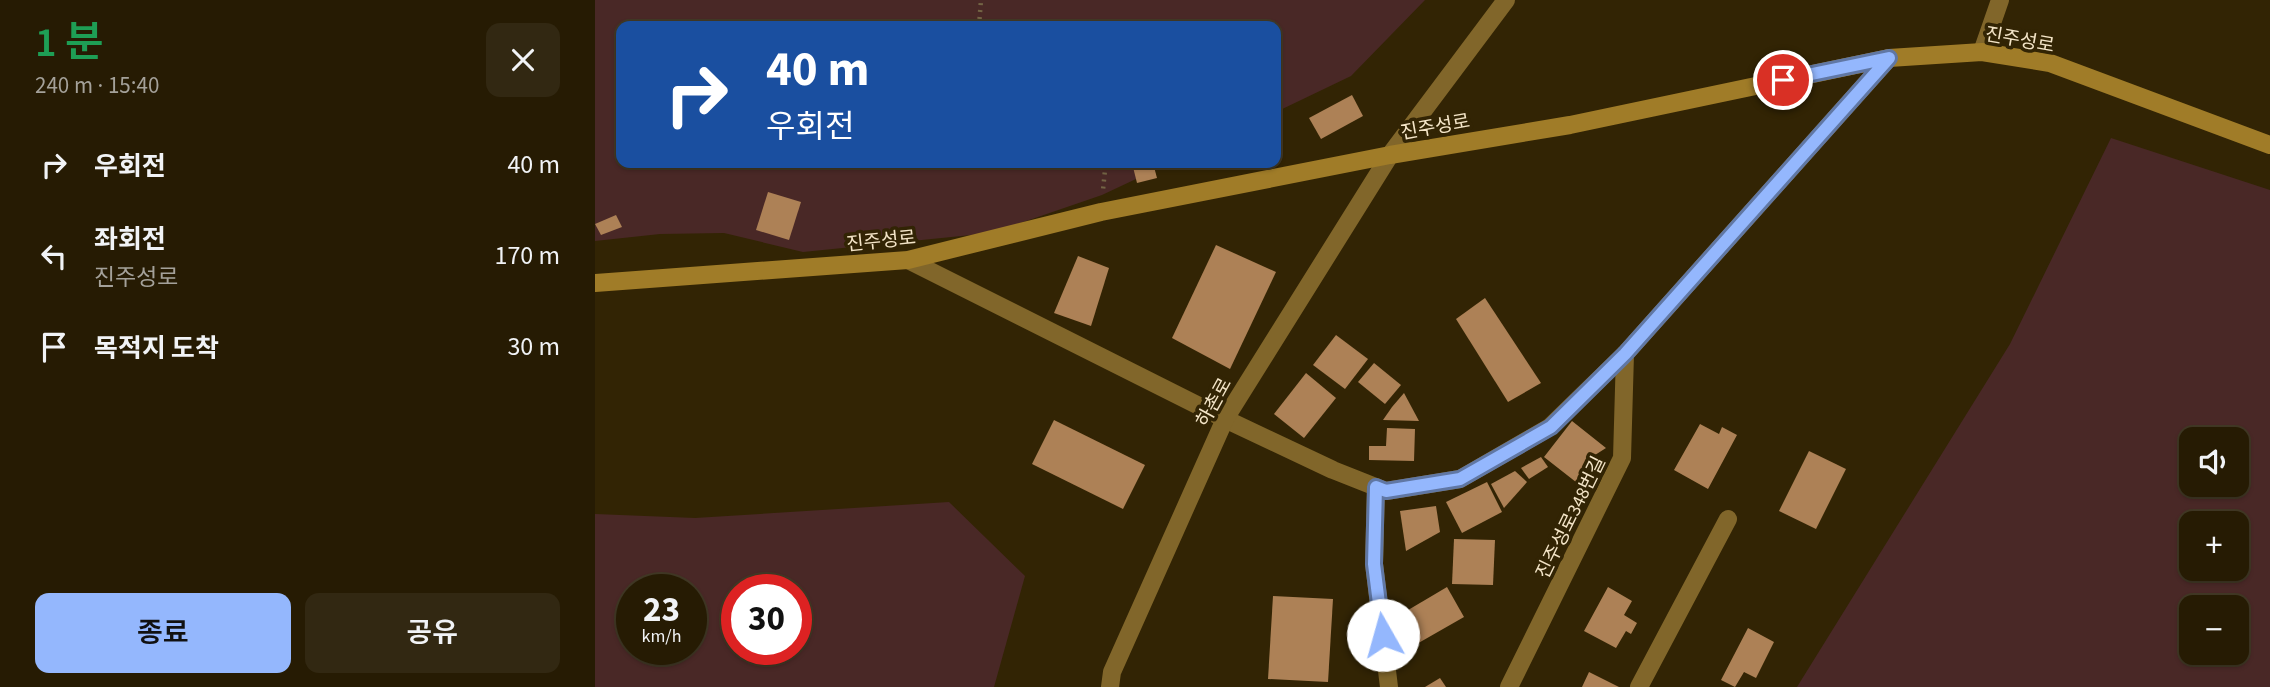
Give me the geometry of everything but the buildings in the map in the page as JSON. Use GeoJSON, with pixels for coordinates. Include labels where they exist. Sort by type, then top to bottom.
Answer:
{"type":"FeatureCollection","features":[{"type":"Feature","properties":{"kind":"main road","name":"진주성로"},"geometry":{"type":"LineString","coordinates":[[595,284],[908,260],[1101,212],[1390,155],[1570,125],[1889,58],[1982,52],[2050,64],[2270,145]]}},
{"type":"Feature","properties":{"kind":"street","name":"하촌로"},"geometry":{"type":"LineString","coordinates":[[1110,687],[1112,672],[1225,419],[1390,155],[1506,0]]}},
{"type":"Feature","properties":{"kind":"street"},"geometry":{"type":"LineString","coordinates":[[1982,52],[2000,0]]}},
{"type":"Feature","properties":{"kind":"street"},"geometry":{"type":"LineString","coordinates":[[908,260],[1225,419],[1333,470],[1386,491],[1460,479],[1551,427],[1625,354],[1889,58]]}},
{"type":"Feature","properties":{"kind":"street","name":"진주성로348번길"},"geometry":{"type":"LineString","coordinates":[[1509,687],[1622,458],[1625,354]]}},
{"type":"Feature","properties":{"kind":"street"},"geometry":{"type":"LineString","coordinates":[[1376,487],[1374,564],[1389,687]]}},
{"type":"Feature","properties":{"kind":"street"},"geometry":{"type":"LineString","coordinates":[[1639,687],[1728,519]]}},
{"type":"Feature","properties":{"kind":"path"},"geometry":{"type":"LineString","coordinates":[[980,21],[982,0]]}},
{"type":"Feature","properties":{"kind":"path"},"geometry":{"type":"LineString","coordinates":[[1101,212],[1105,170],[1102,168]]}},
{"type":"Feature","properties":{"kind":"shaded area"},"geometry":{"type":"Polygon","coordinates":[[[595,0],[1425,0],[1351,76],[1281,110],[1281,21],[616,21],[616,168],[1159,168],[1102,195],[991,233],[803,252],[724,233],[660,234],[595,241],[595,0]]]}},
{"type":"Feature","properties":{"kind":"shaded area"},"geometry":{"type":"Polygon","coordinates":[[[2111,138],[2270,190],[2270,687],[1797,687],[2010,344],[2111,138]]]}},
{"type":"Feature","properties":{"kind":"shaded area"},"geometry":{"type":"Polygon","coordinates":[[[949,502],[1025,576],[994,687],[595,687],[595,514],[695,518],[949,502]]]}},
{"type":"Feature","properties":{"kind":"route"},"geometry":{"type":"LineString","coordinates":[[1383,635],[1374,564],[1376,487],[1386,491],[1460,479],[1551,427],[1625,354],[1889,58],[1783,80]]}}]}
